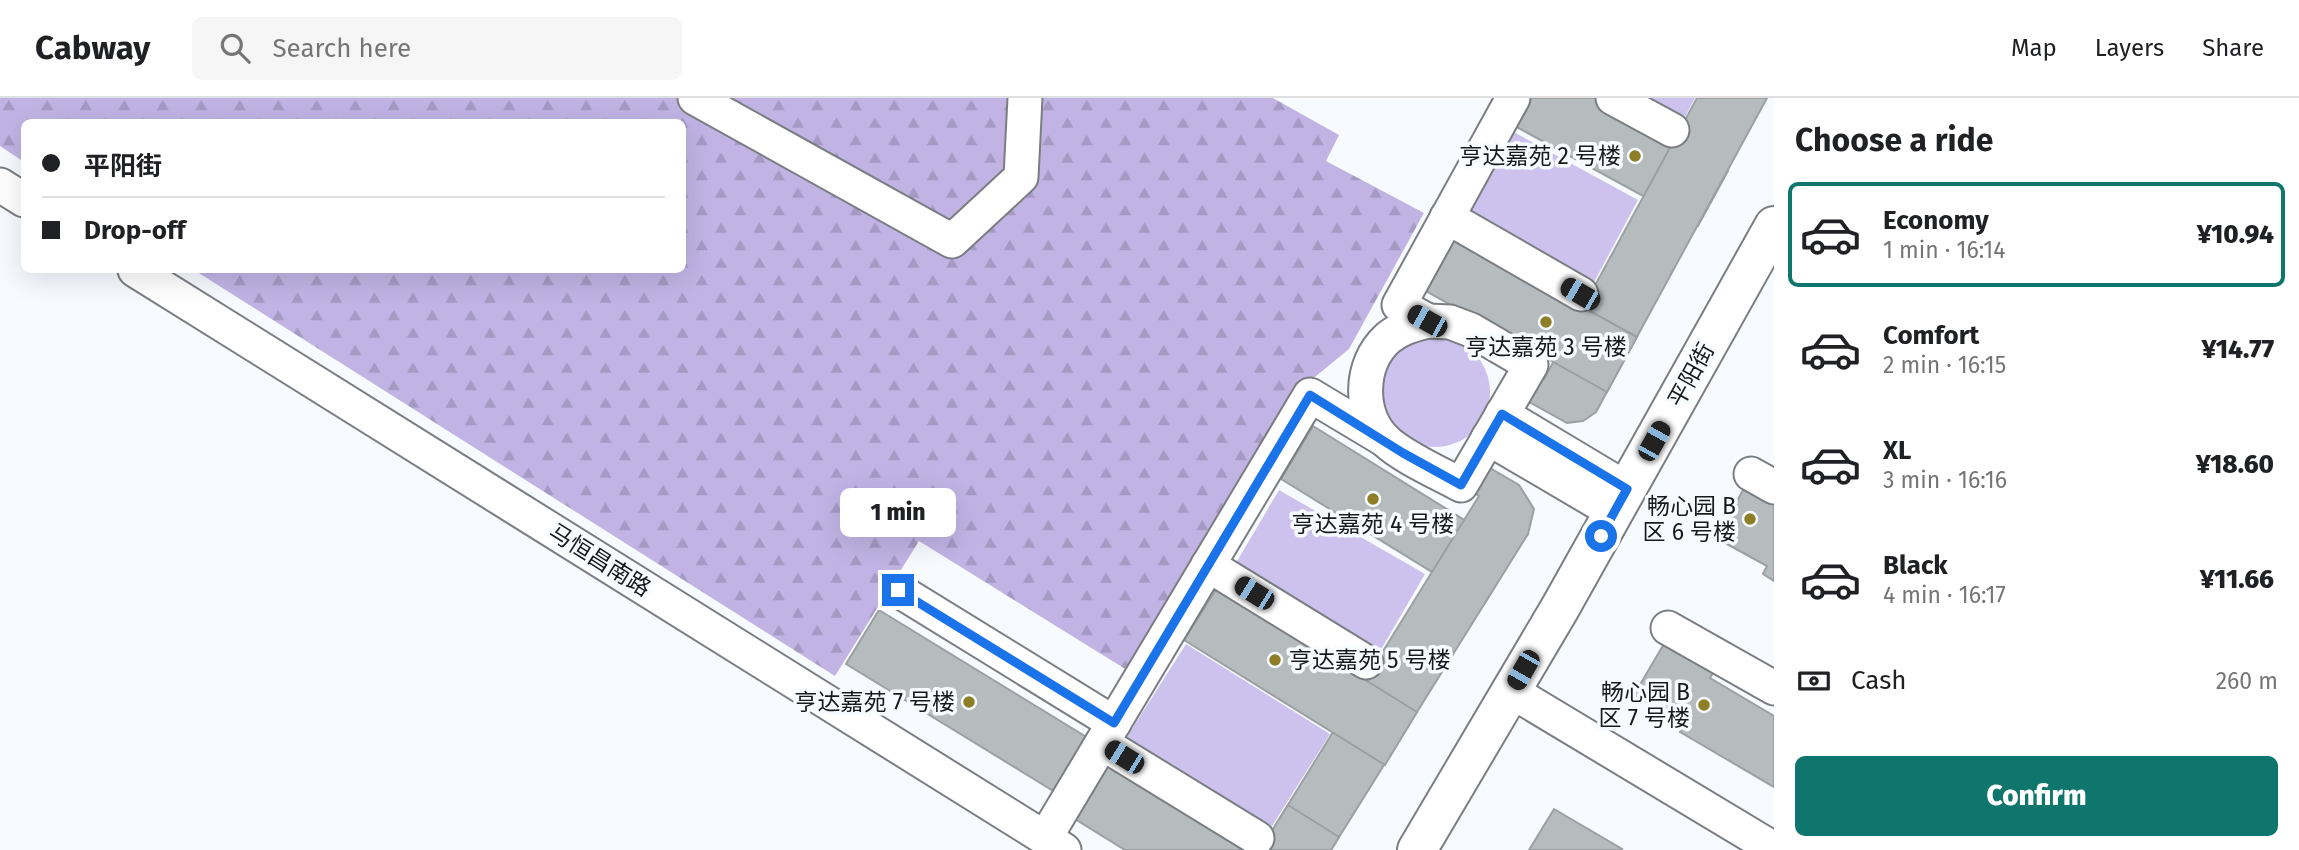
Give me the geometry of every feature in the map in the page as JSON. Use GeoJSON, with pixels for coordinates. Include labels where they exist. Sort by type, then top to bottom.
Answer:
{"type":"FeatureCollection","features":[{"type":"Feature","properties":{"kind":"main road","name":"平阳街"},"geometry":{"type":"LineString","coordinates":[[1417,850],[1511,691],[1774,226]]}},
{"type":"Feature","properties":{"kind":"street"},"geometry":{"type":"LineString","coordinates":[[695,98],[952,241],[1021,177],[1025,98]]}},
{"type":"Feature","properties":{"kind":"street"},"geometry":{"type":"LineString","coordinates":[[1427,321],[1399,305],[1513,98]]}},
{"type":"Feature","properties":{"kind":"street"},"geometry":{"type":"LineString","coordinates":[[1613,98],[1672,130]]}},
{"type":"Feature","properties":{"kind":"street"},"geometry":{"type":"LineString","coordinates":[[0,185],[21,198]]}},
{"type":"Feature","properties":{"kind":"street"},"geometry":{"type":"LineString","coordinates":[[1447,218],[1580,294]]}},
{"type":"Feature","properties":{"kind":"street","name":"马恒昌南路"},"geometry":{"type":"LineString","coordinates":[[140,273],[1054,844]]}},
{"type":"Feature","properties":{"kind":"street"},"geometry":{"type":"LineString","coordinates":[[1054,844],[1108,733],[1310,395],[1403,453],[1461,485],[1531,365],[1471,330],[1450,322],[1427,321],[1406,327],[1387,339],[1373,356],[1366,378],[1365,400],[1372,421],[1385,440]]}},
{"type":"Feature","properties":{"kind":"street"},"geometry":{"type":"LineString","coordinates":[[1495,426],[1620,500]]}},
{"type":"Feature","properties":{"kind":"street"},"geometry":{"type":"LineString","coordinates":[[1208,565],[1366,662]]}},
{"type":"Feature","properties":{"kind":"street"},"geometry":{"type":"LineString","coordinates":[[898,590],[1257,838]]}},
{"type":"Feature","properties":{"kind":"street"},"geometry":{"type":"LineString","coordinates":[[1668,628],[1774,688]]}},
{"type":"Feature","properties":{"kind":"street"},"geometry":{"type":"LineString","coordinates":[[1511,691],[1774,849]]}},
{"type":"Feature","properties":{"kind":"shaded area"},"geometry":{"type":"Polygon","coordinates":[[[1633,98],[1695,98],[1681,124],[1633,98]]]}},
{"type":"Feature","properties":{"kind":"shaded area"},"geometry":{"type":"Polygon","coordinates":[[[1510,130],[1638,200],[1593,284],[1464,214],[1510,130]]]}},
{"type":"Feature","properties":{"kind":"shaded area"},"geometry":{"type":"Polygon","coordinates":[[[1435,337],[1456,342],[1474,353],[1485,371],[1490,392],[1485,413],[1474,431],[1456,442],[1435,447],[1414,442],[1396,431],[1385,413],[1380,392],[1385,371],[1396,353],[1414,342],[1435,337]]]}},
{"type":"Feature","properties":{"kind":"shaded area"},"geometry":{"type":"Polygon","coordinates":[[[1279,490],[1425,574],[1379,653],[1233,568],[1279,490]]]}},
{"type":"Feature","properties":{"kind":"shaded area"},"geometry":{"type":"Polygon","coordinates":[[[1186,644],[1330,734],[1267,834],[1123,743],[1186,644]]]}},
{"type":"Feature","properties":{"kind":"green space"},"geometry":{"type":"Polygon","coordinates":[[[0,98],[1273,98],[1339,135],[1326,161],[1424,213],[1349,349],[1299,390],[1135,675],[919,541],[835,676],[199,273],[686,273],[686,119],[21,119],[21,160],[0,146],[0,98]]]}},
{"type":"Feature","properties":{"kind":"building","name":"亨达嘉苑 2 号楼"},"geometry":{"type":"Polygon","coordinates":[[[1528,98],[1595,98],[1728,171],[1698,226],[1513,125],[1528,98]]]}},
{"type":"Feature","properties":{"kind":"building"},"geometry":{"type":"Polygon","coordinates":[[[1697,98],[1767,98],[1596,412],[1583,421],[1567,423],[1522,398],[1535,374],[1544,379],[1697,98]]]}},
{"type":"Feature","properties":{"kind":"building","name":"亨达嘉苑 3 号楼"},"geometry":{"type":"Polygon","coordinates":[[[1456,237],[1637,337],[1607,392],[1426,291],[1456,237]]]}},
{"type":"Feature","properties":{"kind":"building","name":"亨达嘉苑 4 号楼"},"geometry":{"type":"Polygon","coordinates":[[[1313,426],[1516,552],[1484,604],[1281,479],[1313,426]]]}},
{"type":"Feature","properties":{"kind":"building"},"geometry":{"type":"Polygon","coordinates":[[[1490,468],[1519,485],[1534,509],[1528,534],[1331,850],[1260,850],[1479,496],[1475,493],[1490,468]]]}},
{"type":"Feature","properties":{"kind":"building","name":"畅心园 B 区 6 号楼"},"geometry":{"type":"Polygon","coordinates":[[[1746,485],[1774,501],[1774,581],[1763,574],[1767,566],[1716,538],[1746,485]]]}},
{"type":"Feature","properties":{"kind":"building","name":"亨达嘉苑 5 号楼"},"geometry":{"type":"Polygon","coordinates":[[[1217,588],[1417,712],[1385,765],[1184,640],[1217,588]]]}},
{"type":"Feature","properties":{"kind":"building","name":"亨达嘉苑 7 号楼"},"geometry":{"type":"Polygon","coordinates":[[[879,610],[1093,741],[1060,795],[846,664],[879,610]]]}},
{"type":"Feature","properties":{"kind":"building","name":"畅心园 B 区 7 号楼"},"geometry":{"type":"Polygon","coordinates":[[[1665,642],[1714,671],[1710,678],[1774,716],[1774,787],[1680,732],[1685,724],[1634,695],[1665,642]]]}},
{"type":"Feature","properties":{"kind":"building"},"geometry":{"type":"Polygon","coordinates":[[[1104,761],[1248,850],[1125,850],[1070,816],[1104,761]]]}},
{"type":"Feature","properties":{"kind":"building"},"geometry":{"type":"Polygon","coordinates":[[[1288,805],[1339,837],[1331,850],[1260,850],[1288,805]]]}},
{"type":"Feature","properties":{"kind":"building"},"geometry":{"type":"Polygon","coordinates":[[[1554,809],[1622,849],[1529,850],[1554,809]]]}},
{"type":"Feature","properties":{"kind":"place","name":"亨达嘉苑 2 号楼"},"geometry":{"type":"Point","coordinates":[1635,156]}},
{"type":"Feature","properties":{"kind":"place","name":"亨达嘉苑 3 号楼"},"geometry":{"type":"Point","coordinates":[1546,322]}},
{"type":"Feature","properties":{"kind":"place","name":"亨达嘉苑 4 号楼"},"geometry":{"type":"Point","coordinates":[1373,499]}},
{"type":"Feature","properties":{"kind":"place","name":"畅心园 B 区 6 号楼"},"geometry":{"type":"Point","coordinates":[1750,519]}},
{"type":"Feature","properties":{"kind":"place","name":"亨达嘉苑 5 号楼"},"geometry":{"type":"Point","coordinates":[1275,660]}},
{"type":"Feature","properties":{"kind":"place","name":"亨达嘉苑 7 号楼"},"geometry":{"type":"Point","coordinates":[969,702]}},
{"type":"Feature","properties":{"kind":"place","name":"畅心园 B 区 7 号楼"},"geometry":{"type":"Point","coordinates":[1704,705]}},
{"type":"Feature","properties":{"kind":"route"},"geometry":{"type":"LineString","coordinates":[[898,590],[1114,723],[1310,395],[1403,453],[1461,485],[1502,414],[1627,489],[1601,536]]}}]}
